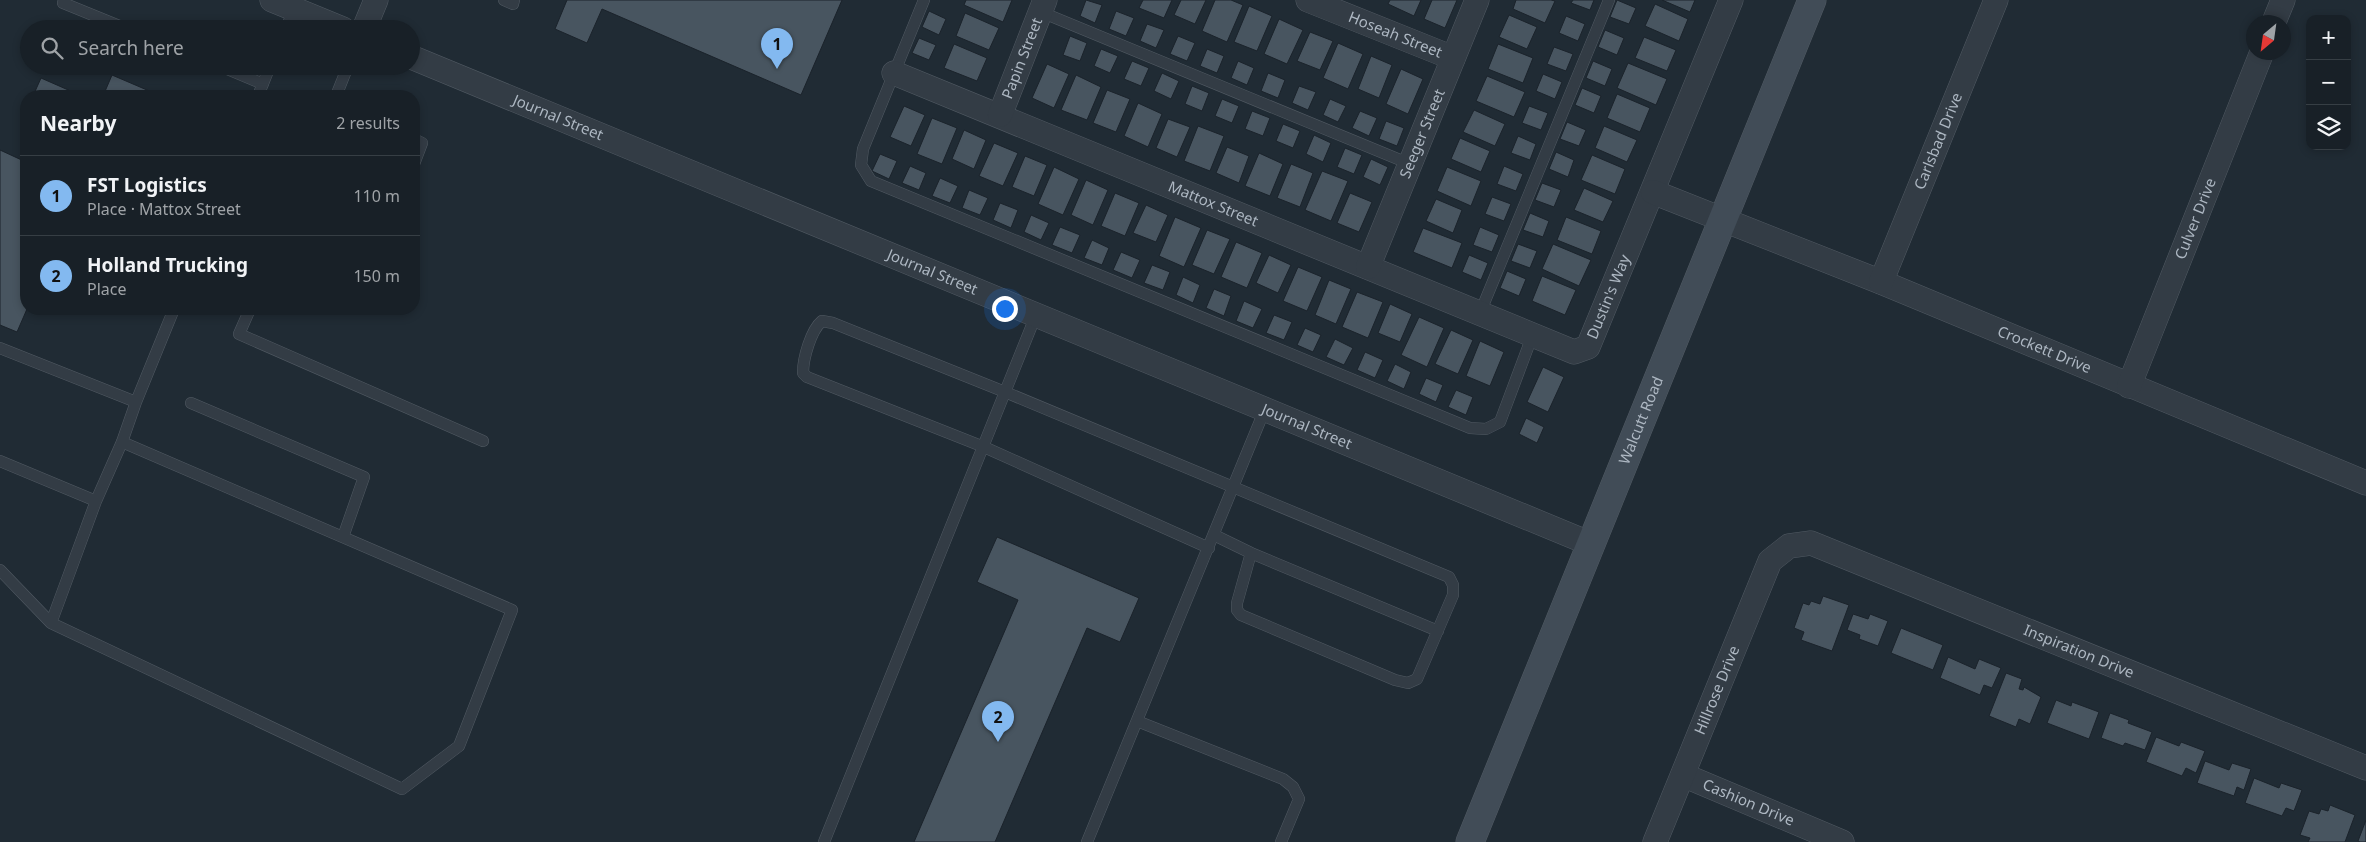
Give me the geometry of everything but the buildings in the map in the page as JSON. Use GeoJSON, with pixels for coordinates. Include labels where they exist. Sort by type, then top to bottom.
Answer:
{"type":"FeatureCollection","features":[{"type":"Feature","properties":{"kind":"street"},"geometry":{"type":"LineString","coordinates":[[272,0],[290,19]]}},
{"type":"Feature","properties":{"kind":"street"},"geometry":{"type":"LineString","coordinates":[[368,20],[376,0]]}},
{"type":"Feature","properties":{"kind":"street","name":"Hoseah Street"},"geometry":{"type":"LineString","coordinates":[[1308,0],[1453,58]]}},
{"type":"Feature","properties":{"kind":"street","name":"Seeger Street"},"geometry":{"type":"LineString","coordinates":[[1368,266],[1477,0]]}},
{"type":"Feature","properties":{"kind":"street","name":"Dustin's Way"},"geometry":{"type":"LineString","coordinates":[[1533,334],[1574,352],[1588,347],[1731,0]]}},
{"type":"Feature","properties":{"kind":"street","name":"Walcutt Road"},"geometry":{"type":"LineString","coordinates":[[1470,842],[1812,0]]}},
{"type":"Feature","properties":{"kind":"street","name":"Carlsbad Drive"},"geometry":{"type":"LineString","coordinates":[[1881,282],[1996,0]]}},
{"type":"Feature","properties":{"kind":"street"},"geometry":{"type":"LineString","coordinates":[[2277,15],[2283,0]]}},
{"type":"Feature","properties":{"kind":"street","name":"Papin Street"},"geometry":{"type":"LineString","coordinates":[[1000,115],[1043,6]]}},
{"type":"Feature","properties":{"kind":"street","name":"Culver Drive"},"geometry":{"type":"LineString","coordinates":[[2129,386],[2259,60]]}},
{"type":"Feature","properties":{"kind":"street","name":"Journal Street"},"geometry":{"type":"LineString","coordinates":[[420,61],[1591,544]]}},
{"type":"Feature","properties":{"kind":"street","name":"Mattox Street"},"geometry":{"type":"LineString","coordinates":[[894,73],[1533,334]]}},
{"type":"Feature","properties":{"kind":"street"},"geometry":{"type":"LineString","coordinates":[[1653,192],[1723,220]]}},
{"type":"Feature","properties":{"kind":"street","name":"Crockett Drive"},"geometry":{"type":"LineString","coordinates":[[1723,220],[1881,282],[2366,483]]}},
{"type":"Feature","properties":{"kind":"street","name":"Inspiration Drive"},"geometry":{"type":"LineString","coordinates":[[1789,546],[1811,543],[1842,554],[2366,768]]}},
{"type":"Feature","properties":{"kind":"street","name":"Hillrose Drive"},"geometry":{"type":"LineString","coordinates":[[1655,842],[1770,561],[1789,546]]}},
{"type":"Feature","properties":{"kind":"street","name":"Cashion Drive"},"geometry":{"type":"LineString","coordinates":[[1683,775],[1842,842]]}},
{"type":"Feature","properties":{"kind":"lane"},"geometry":{"type":"LineString","coordinates":[[504,0],[513,4],[514,0]]}},
{"type":"Feature","properties":{"kind":"lane"},"geometry":{"type":"LineString","coordinates":[[924,0],[863,149],[861,165],[871,181],[1470,428],[1486,429],[1500,422],[1533,334]]}},
{"type":"Feature","properties":{"kind":"lane"},"geometry":{"type":"LineString","coordinates":[[1480,313],[1609,0]]}},
{"type":"Feature","properties":{"kind":"lane"},"geometry":{"type":"LineString","coordinates":[[63,3],[105,20]]}},
{"type":"Feature","properties":{"kind":"lane"},"geometry":{"type":"LineString","coordinates":[[1043,6],[1410,164]]}},
{"type":"Feature","properties":{"kind":"lane"},"geometry":{"type":"LineString","coordinates":[[242,75],[263,84]]}},
{"type":"Feature","properties":{"kind":"lane"},"geometry":{"type":"LineString","coordinates":[[260,90],[266,75]]}},
{"type":"Feature","properties":{"kind":"lane"},"geometry":{"type":"LineString","coordinates":[[338,90],[344,75]]}},
{"type":"Feature","properties":{"kind":"lane"},"geometry":{"type":"LineString","coordinates":[[51,624],[96,501],[122,442],[172,315]]}},
{"type":"Feature","properties":{"kind":"lane"},"geometry":{"type":"LineString","coordinates":[[247,315],[239,334],[483,441]]}},
{"type":"Feature","properties":{"kind":"lane"},"geometry":{"type":"LineString","coordinates":[[824,842],[1036,315]]}},
{"type":"Feature","properties":{"kind":"lane"},"geometry":{"type":"LineString","coordinates":[[1209,548],[984,447],[807,377],[803,373],[803,364],[817,326],[822,321],[833,323],[1005,392],[1449,577],[1453,585],[1453,595],[1417,679],[1408,683],[1396,680],[1241,615],[1237,610],[1237,603],[1251,554]]}},
{"type":"Feature","properties":{"kind":"lane"},"geometry":{"type":"LineString","coordinates":[[0,348],[136,402]]}},
{"type":"Feature","properties":{"kind":"lane"},"geometry":{"type":"LineString","coordinates":[[191,403],[364,477],[343,537]]}},
{"type":"Feature","properties":{"kind":"lane"},"geometry":{"type":"LineString","coordinates":[[1087,842],[1266,410]]}},
{"type":"Feature","properties":{"kind":"lane"},"geometry":{"type":"LineString","coordinates":[[0,570],[51,624],[402,789],[459,746],[512,610],[122,442]]}},
{"type":"Feature","properties":{"kind":"lane"},"geometry":{"type":"LineString","coordinates":[[0,461],[96,501]]}},
{"type":"Feature","properties":{"kind":"lane"},"geometry":{"type":"LineString","coordinates":[[1214,535],[1251,554],[1438,631]]}},
{"type":"Feature","properties":{"kind":"lane"},"geometry":{"type":"LineString","coordinates":[[1137,721],[1283,779],[1293,787],[1299,799],[1281,842]]}},
{"type":"Feature","properties":{"kind":"place","name":"FST Logistics"},"geometry":{"type":"Point","coordinates":[777,69]}},
{"type":"Feature","properties":{"kind":"place","name":"Holland Trucking"},"geometry":{"type":"Point","coordinates":[998,742]}}]}
